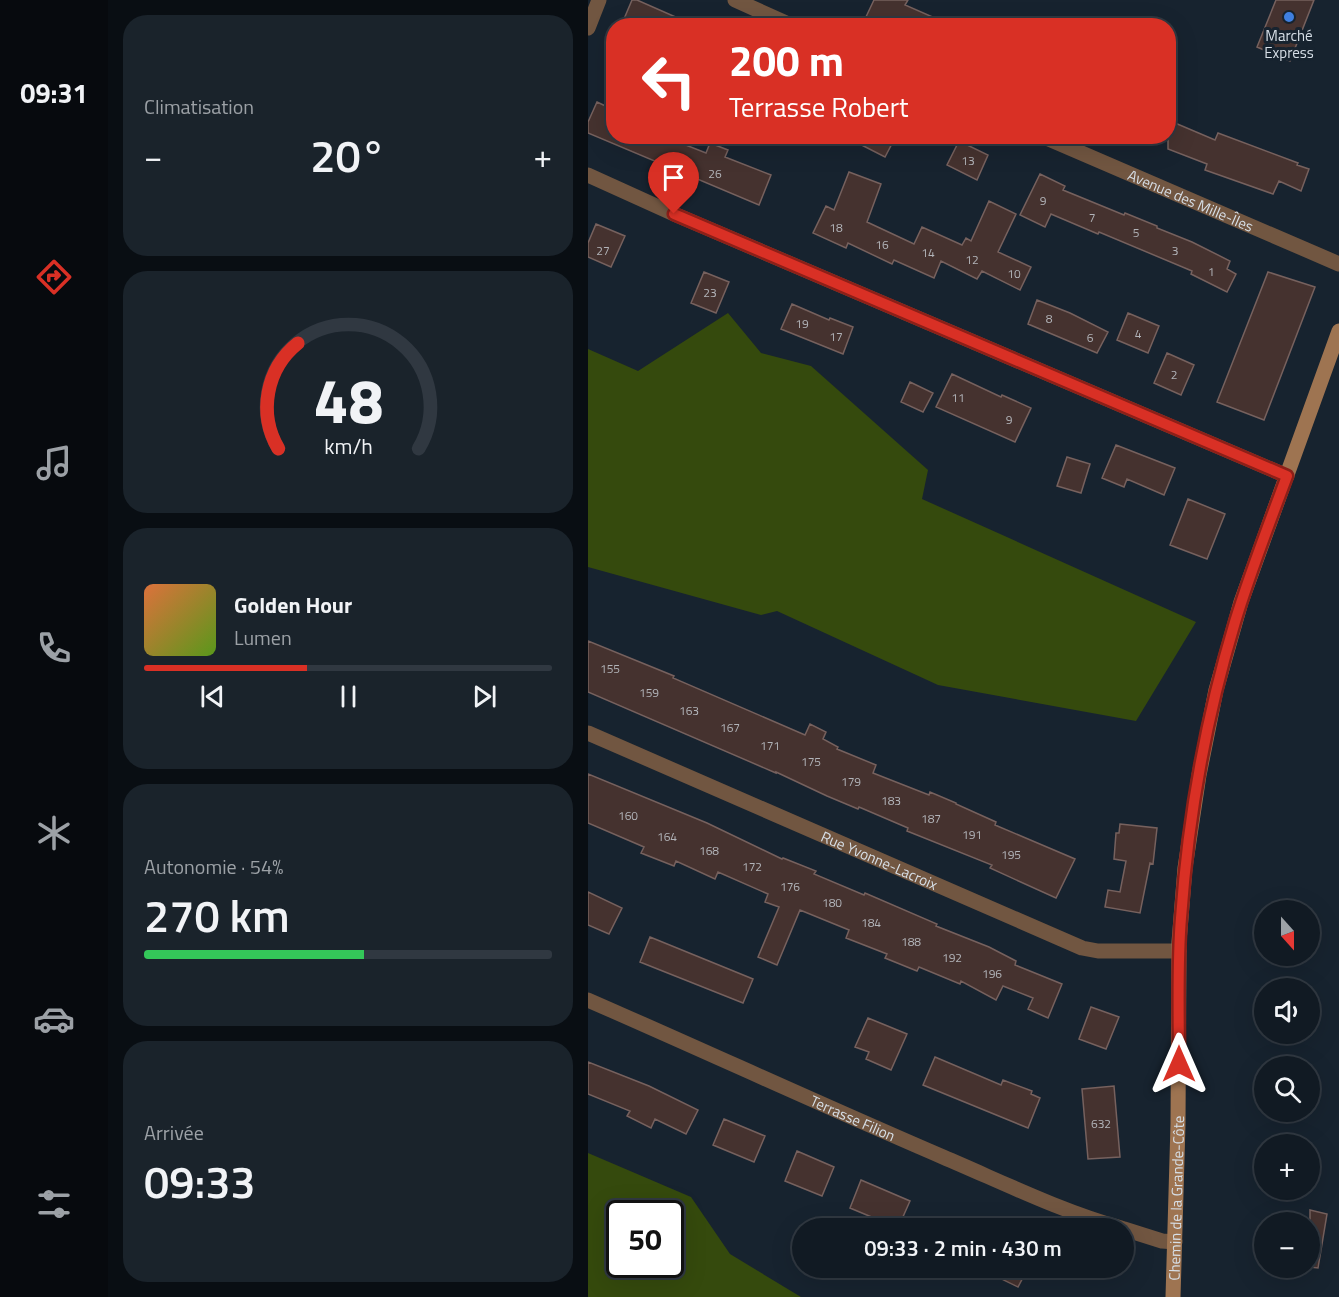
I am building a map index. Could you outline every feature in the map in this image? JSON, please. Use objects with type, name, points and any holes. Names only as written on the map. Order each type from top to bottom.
[{"type":"main road","name":"Chemin de la Grande-Côte","points":[[1173,1297],[1178,1124],[1179,951],[1192,820],[1216,690],[1241,602],[1339,332]]},
{"type":"street","points":[[588,28],[599,0]]},
{"type":"street","points":[[735,0],[775,18]]},
{"type":"street","name":"Avenue des Mille-Îles","points":[[1061,144],[1339,264]]},
{"type":"street","points":[[588,175],[674,214],[1287,476]]},
{"type":"street","name":"Rue Yvonne-Lacroix","points":[[588,733],[1074,945],[1098,951],[1179,951]]},
{"type":"street","name":"Terrasse Filion","points":[[588,1000],[768,1078],[871,1127],[1092,1218]]},
{"type":"street","name":"Terrasse Filion","points":[[1134,1233],[1162,1241],[1175,1242]]},
{"type":"green space","points":[[728,313],[761,353],[811,366],[928,470],[922,499],[1196,622],[1136,721],[938,685],[777,611],[761,615],[588,567],[588,349],[638,371]]},
{"type":"green space","points":[[588,1153],[691,1197],[730,1254],[801,1297],[588,1297]]},
{"type":"building","points":[[632,0],[637,0],[678,18],[624,18]]},
{"type":"building","points":[[874,0],[908,0],[905,5],[935,18],[865,18]]},
{"type":"building","points":[[1276,0],[1314,0],[1290,61],[1257,47]]},
{"type":"building","points":[[597,102],[606,106],[606,141],[588,133],[588,122]]},
{"type":"building","points":[[1176,123],[1215,140],[1218,133],[1309,169],[1301,191],[1279,181],[1273,194],[1205,170],[1207,164],[1168,149],[1168,144],[1176,144]]},
{"type":"building","points":[[614,144],[683,144],[706,153],[710,144],[713,144],[728,150],[725,157],[771,175],[759,205]]},
{"type":"building","points":[[860,144],[892,144],[885,157]]},
{"type":"building","points":[[958,144],[965,144],[988,155],[977,180],[947,165]]},
{"type":"building","points":[[849,172],[881,184],[867,222],[914,244],[922,227],[962,245],[966,238],[971,241],[989,201],[1016,214],[998,252],[1031,267],[1020,290],[982,271],[977,279],[941,261],[934,278],[894,260],[892,264],[848,243],[846,248],[813,233],[826,206],[834,210]]},
{"type":"building","points":[[1040,174],[1065,186],[1063,190],[1157,226],[1157,228],[1230,261],[1227,269],[1236,274],[1227,292],[1191,274],[1192,271],[1051,214],[1045,227],[1020,215]]},
{"type":"building","points":[[596,224],[625,236],[611,267],[588,257],[588,243]]},
{"type":"building","points":[[704,272],[729,282],[716,313],[691,303]]},
{"type":"building","points":[[1268,272],[1315,287],[1264,420],[1217,402]]},
{"type":"building","points":[[1037,300],[1108,332],[1097,353],[1028,324]]},
{"type":"building","points":[[792,304],[829,320],[830,318],[853,327],[843,354],[781,329]]},
{"type":"building","points":[[1128,313],[1159,326],[1148,353],[1117,340]]},
{"type":"building","points":[[1167,353],[1194,365],[1181,395],[1154,383]]},
{"type":"building","points":[[952,374],[1031,408],[1015,442],[936,407]]},
{"type":"building","points":[[910,382],[933,393],[923,412],[901,402]]},
{"type":"building","points":[[1116,445],[1175,468],[1164,495],[1127,479],[1124,487],[1102,478]]},
{"type":"building","points":[[1067,457],[1090,464],[1081,493],[1057,486]]},
{"type":"building","points":[[1188,499],[1225,514],[1207,559],[1170,545]]},
{"type":"building","points":[[588,641],[674,676],[673,678],[805,735],[810,724],[826,732],[823,739],[838,747],[837,749],[876,765],[873,773],[956,803],[996,822],[995,825],[1075,859],[1056,898],[990,868],[992,865],[907,831],[908,828],[827,796],[588,692]]},
{"type":"building","points":[[588,774],[707,823],[782,859],[816,871],[814,874],[864,895],[865,893],[937,924],[936,926],[989,947],[1016,961],[1015,965],[1062,984],[1048,1018],[1028,1009],[1033,998],[1003,986],[996,1000],[961,981],[960,984],[919,967],[917,971],[885,958],[887,954],[846,938],[849,930],[800,910],[777,965],[758,957],[779,907],[765,902],[768,894],[718,872],[715,879],[676,861],[674,866],[641,853],[644,847],[588,823]]},
{"type":"building","points":[[1120,824],[1157,828],[1153,864],[1150,863],[1140,913],[1105,907],[1108,890],[1120,892],[1126,861],[1114,859],[1116,833],[1119,833]]},
{"type":"building","points":[[588,892],[622,908],[609,934],[588,925]]},
{"type":"building","points":[[650,937],[753,979],[743,1003],[640,962]]},
{"type":"building","points":[[1091,1007],[1119,1017],[1106,1049],[1079,1039]]},
{"type":"building","points":[[868,1018],[907,1034],[891,1070],[866,1059],[869,1052],[855,1047]]},
{"type":"building","points":[[935,1057],[1001,1085],[1003,1080],[1032,1091],[1031,1094],[1040,1098],[1028,1128],[923,1085]]},
{"type":"building","points":[[588,1062],[649,1086],[698,1110],[686,1134],[655,1119],[651,1128],[627,1116],[630,1111],[588,1094]]},
{"type":"building","points":[[1114,1086],[1120,1157],[1088,1159],[1082,1089]]},
{"type":"building","points":[[724,1119],[765,1136],[754,1162],[713,1145]]},
{"type":"building","points":[[797,1151],[834,1167],[822,1196],[785,1181]]},
{"type":"building","points":[[861,1180],[910,1201],[902,1218],[874,1218],[850,1208]]},
{"type":"building","points":[[1320,1212],[1327,1214],[1320,1256]]},
{"type":"building","points":[[1000,1278],[1023,1278],[1018,1287]]},
{"type":"place","name":"Marché Express","points":[[1289,17]]},
{"type":"route","points":[[674,214],[1287,476],[1234,623],[1216,690],[1199,776],[1185,868],[1181,916],[1178,968],[1179,1064]]}]
